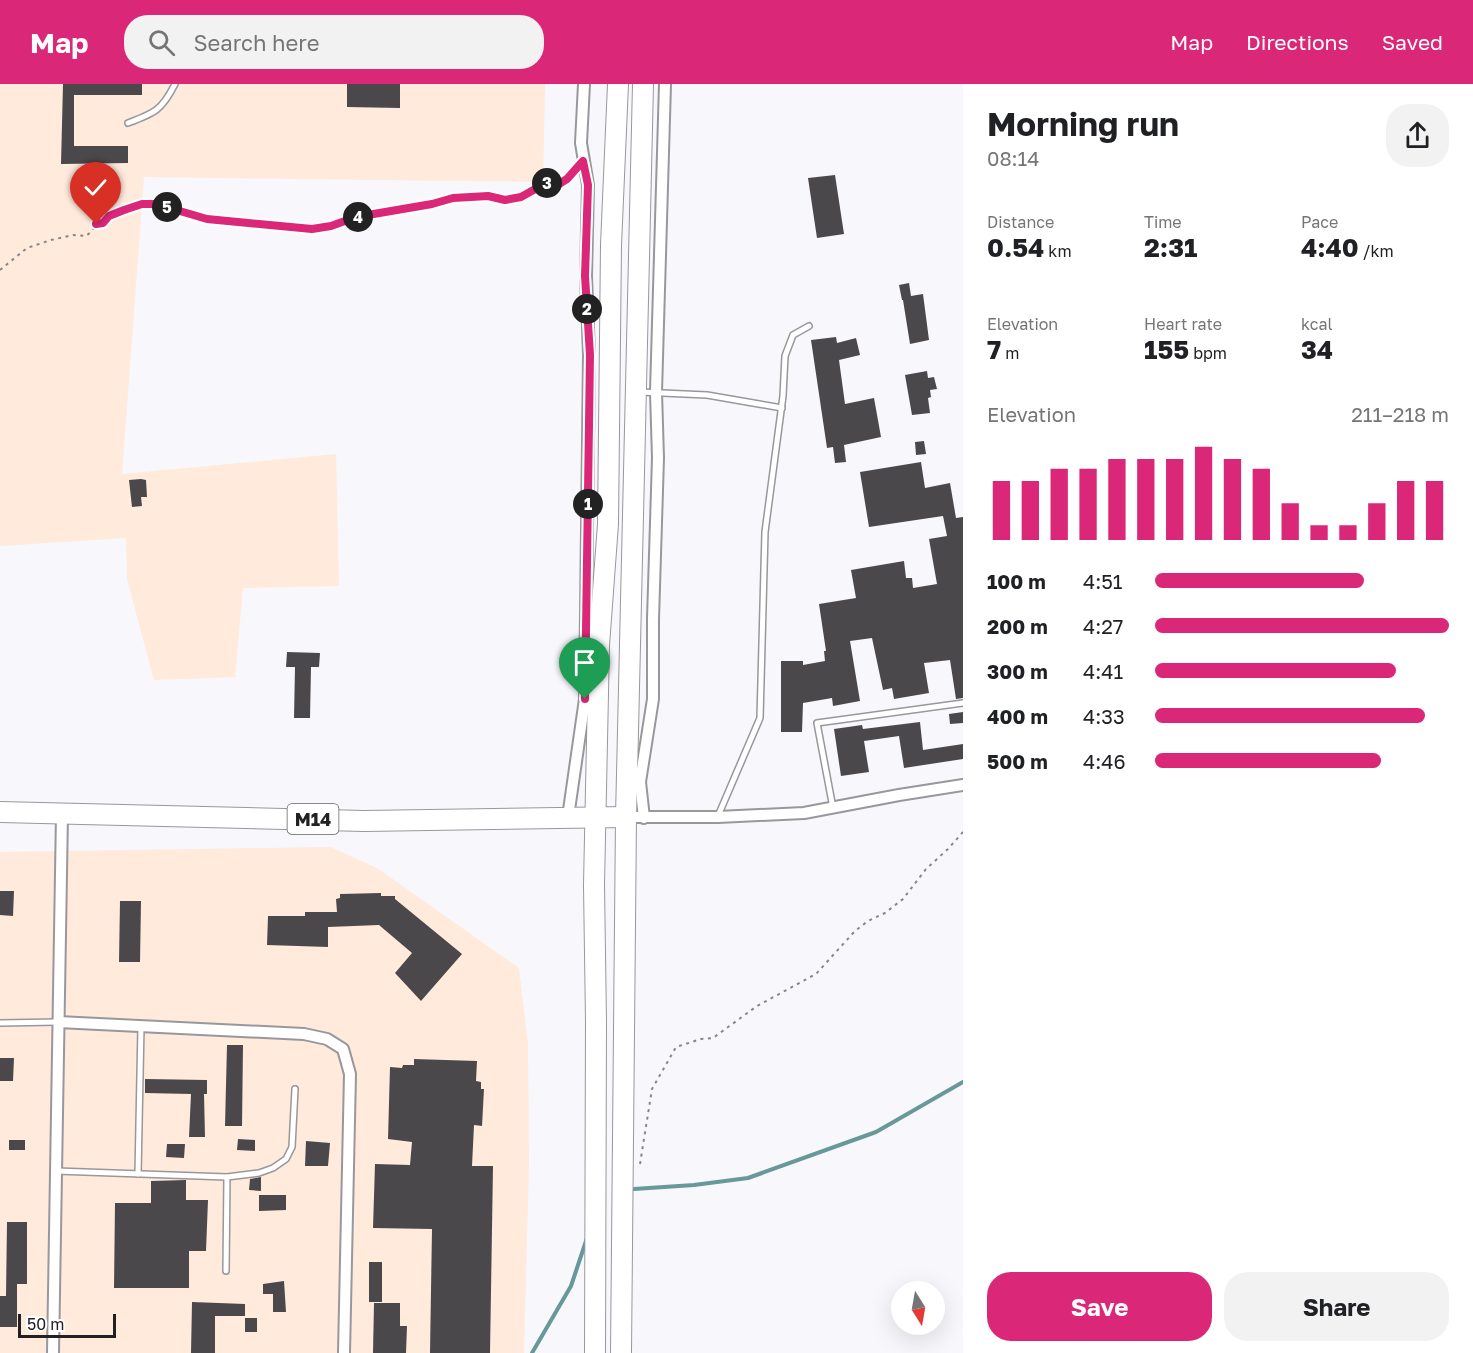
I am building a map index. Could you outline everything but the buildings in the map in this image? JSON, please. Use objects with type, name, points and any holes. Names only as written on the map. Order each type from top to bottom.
[{"type":"highway","points":[[595,1353],[594,885],[599,645],[608,524],[611,245],[618,84]]},
{"type":"highway","points":[[621,1353],[622,1186],[635,818],[635,392],[643,84]]},
{"type":"highway","name":"M14","points":[[0,812],[364,820],[635,818]]},
{"type":"street","points":[[568,817],[580,742],[585,688],[590,355],[585,276],[588,185],[581,134],[584,84]]},
{"type":"street","points":[[665,84],[656,392],[658,458],[653,699],[635,818],[804,813],[963,785]]},
{"type":"street","points":[[53,1353],[62,814]]},
{"type":"street","points":[[58,1022],[304,1034],[327,1038],[343,1049],[350,1074],[344,1353]]},
{"type":"lane","points":[[128,123],[149,115],[165,104],[176,84]]},
{"type":"lane","points":[[718,817],[760,718],[765,532],[782,408],[785,356],[793,335],[809,326]]},
{"type":"lane","points":[[635,392],[707,395],[782,408]]},
{"type":"lane","points":[[833,808],[817,723],[963,703]]},
{"type":"lane","points":[[0,1023],[58,1022]]},
{"type":"lane","points":[[138,1174],[141,1026]]},
{"type":"lane","points":[[56,1172],[227,1177],[259,1173],[273,1168],[286,1159],[292,1147],[295,1089]]},
{"type":"lane","points":[[226,1271],[227,1177]]},
{"type":"path","points":[[0,270],[27,249],[73,235],[86,236],[96,224],[103,223],[109,216],[142,204],[156,204],[207,219],[312,229],[331,226],[356,217],[432,204],[453,198],[488,196],[505,200],[521,197],[546,183],[559,184],[567,179],[583,161]]},
{"type":"path","points":[[622,1186],[638,1171],[651,1107],[652,1089],[676,1047],[701,1039],[713,1038],[757,1006],[816,974],[855,931],[903,899],[926,869],[963,832]]},
{"type":"shaded area","points":[[0,84],[545,84],[543,182],[144,177],[122,474],[336,454],[339,586],[243,588],[235,677],[154,680],[127,579],[126,538],[0,546]]},
{"type":"shaded area","points":[[330,847],[377,868],[519,968],[528,1044],[529,1164],[524,1353],[0,1353],[0,852]]},
{"type":"waterway","points":[[634,1189],[748,1178],[876,1132],[963,1082]]},
{"type":"waterway","points":[[532,1353],[571,1286],[587,1238]]},
{"type":"route","points":[[96,224],[103,223],[109,216],[142,204],[156,204],[207,219],[312,229],[331,226],[356,217],[432,204],[453,198],[488,196],[505,200],[521,197],[546,183],[559,184],[567,179],[583,161],[588,185],[585,276],[590,355],[585,699]]}]
